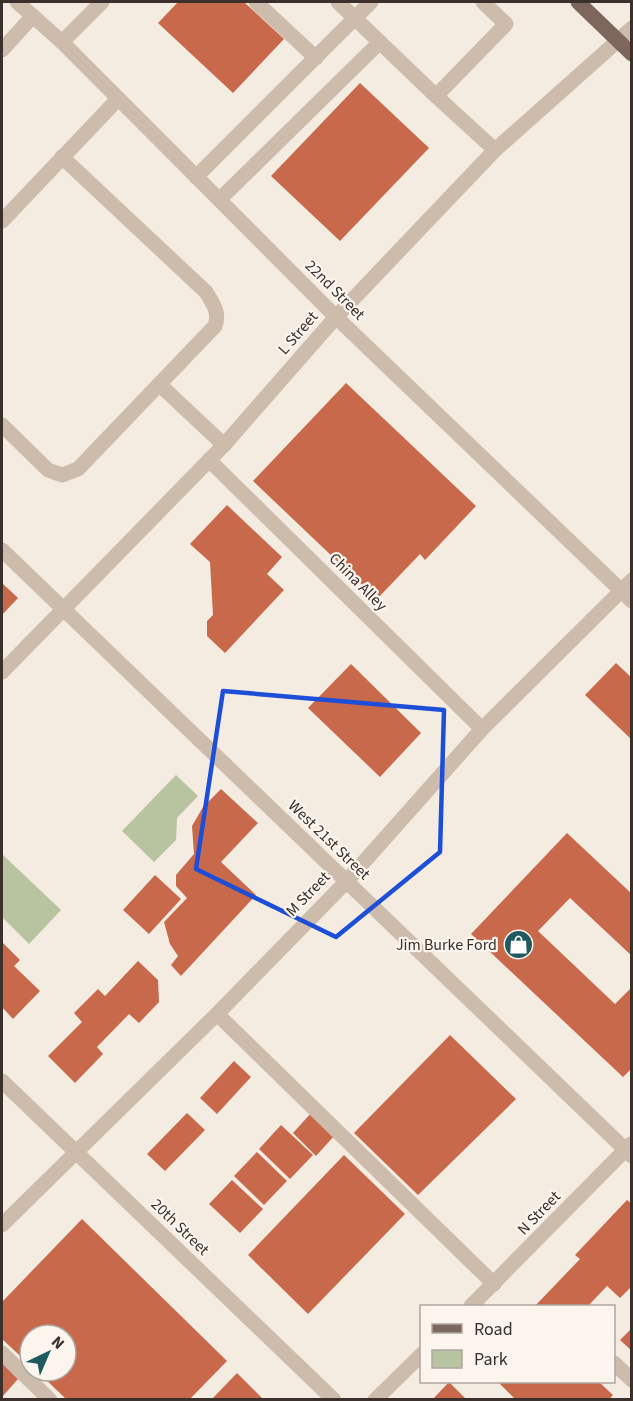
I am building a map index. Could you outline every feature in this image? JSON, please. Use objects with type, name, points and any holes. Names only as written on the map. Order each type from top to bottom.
[{"type":"main road","points":[[578,2],[632,54]]},
{"type":"street","name":"22nd Street","points":[[17,2],[62,42],[117,100],[220,199],[336,317],[628,591]]},
{"type":"street","points":[[62,42],[102,2]]},
{"type":"street","points":[[256,2],[316,58]]},
{"type":"street","points":[[338,2],[495,150]]},
{"type":"street","points":[[196,177],[371,2]]},
{"type":"street","points":[[436,96],[506,24],[483,2]]},
{"type":"street","points":[[2,50],[33,16]]},
{"type":"street","name":"L Street","points":[[2,672],[224,445],[336,317],[495,150],[632,28]]},
{"type":"street","points":[[220,199],[380,42]]},
{"type":"street","points":[[2,221],[117,100]]},
{"type":"street","points":[[2,425],[48,470],[62,475],[78,469],[215,326],[218,312],[206,292],[62,157]]},
{"type":"street","points":[[160,385],[224,445]]},
{"type":"street","name":"China Alley","points":[[209,460],[482,729]]},
{"type":"street","name":"West 21st Street","points":[[2,550],[346,882],[629,1150]]},
{"type":"street","name":"M Street","points":[[2,1225],[217,1014],[346,882],[482,729],[628,591]]},
{"type":"street","points":[[217,1014],[494,1284]]},
{"type":"street","name":"20th Street","points":[[2,1081],[334,1400]]},
{"type":"street","name":"N Street","points":[[472,1305],[629,1150]]},
{"type":"street","points":[[2,1353],[50,1400]]},
{"type":"street","points":[[375,1400],[420,1356]]},
{"type":"street","points":[[615,1364],[632,1380]]},
{"type":"highlighted area","points":[[223,691],[444,710],[440,852],[336,937],[196,869]]},
{"type":"green space","points":[[176,775],[198,796],[177,818],[176,840],[154,862],[122,831]]},
{"type":"green space","points":[[2,854],[61,910],[29,944],[2,917]]},
{"type":"building","points":[[178,2],[244,2],[284,39],[233,93],[158,23]]},
{"type":"building","points":[[360,83],[429,148],[340,241],[271,176]]},
{"type":"building","points":[[346,383],[476,506],[425,560],[420,554],[377,599],[253,481]]},
{"type":"building","points":[[227,505],[282,557],[267,574],[284,590],[225,653],[207,636],[207,621],[213,615],[210,562],[190,544]]},
{"type":"building","points":[[2,583],[18,598],[2,615]]},
{"type":"building","points":[[616,663],[632,678],[632,740],[585,695]]},
{"type":"building","points":[[351,664],[421,733],[380,777],[308,708]]},
{"type":"building","points":[[221,789],[258,823],[221,862],[256,895],[181,976],[171,965],[178,956],[170,944],[164,922],[187,898],[176,886],[176,875],[194,854],[192,826],[203,807]]},
{"type":"building","name":"Jim Burke Ford","points":[[567,833],[632,894],[632,956],[570,898],[538,931],[615,1004],[632,987],[632,1068],[623,1077],[471,934]]},
{"type":"building","points":[[155,875],[181,899],[149,934],[123,910]]},
{"type":"building","points":[[2,942],[20,960],[14,966],[40,991],[13,1019],[2,1007]]},
{"type":"building","points":[[138,961],[158,980],[159,1002],[139,1023],[129,1014],[97,1047],[103,1054],[75,1083],[48,1056],[82,1022],[74,1013],[98,989],[105,996]]},
{"type":"building","points":[[450,1035],[516,1099],[418,1195],[354,1133]]},
{"type":"building","points":[[234,1061],[251,1077],[217,1114],[200,1098]]},
{"type":"building","points":[[312,1112],[335,1135],[316,1156],[293,1133]]},
{"type":"building","points":[[187,1113],[205,1130],[165,1171],[147,1154]]},
{"type":"building","points":[[281,1125],[313,1155],[290,1179],[259,1149]]},
{"type":"building","points":[[257,1152],[287,1181],[264,1205],[234,1176]]},
{"type":"building","points":[[344,1155],[405,1214],[308,1314],[248,1255]]},
{"type":"building","points":[[232,1180],[263,1209],[240,1233],[209,1204]]},
{"type":"building","points":[[627,1200],[632,1204],[632,1286],[620,1298],[607,1286],[589,1305],[536,1305],[580,1259],[575,1255]]},
{"type":"building","points":[[82,1219],[227,1361],[189,1400],[67,1400],[49,1383],[78,1383],[78,1323],[18,1323],[18,1354],[2,1339],[2,1302]]},
{"type":"building","points":[[632,1328],[632,1351],[620,1340]]},
{"type":"building","points":[[2,1363],[18,1379],[2,1397]]},
{"type":"building","points":[[237,1373],[264,1400],[211,1400]]},
{"type":"building","points":[[450,1383],[467,1400],[432,1400]]},
{"type":"building","points":[[499,1383],[600,1383],[613,1395],[609,1400],[516,1400]]},
{"type":"place","name":"Jim Burke Ford","points":[[518,945]]}]
